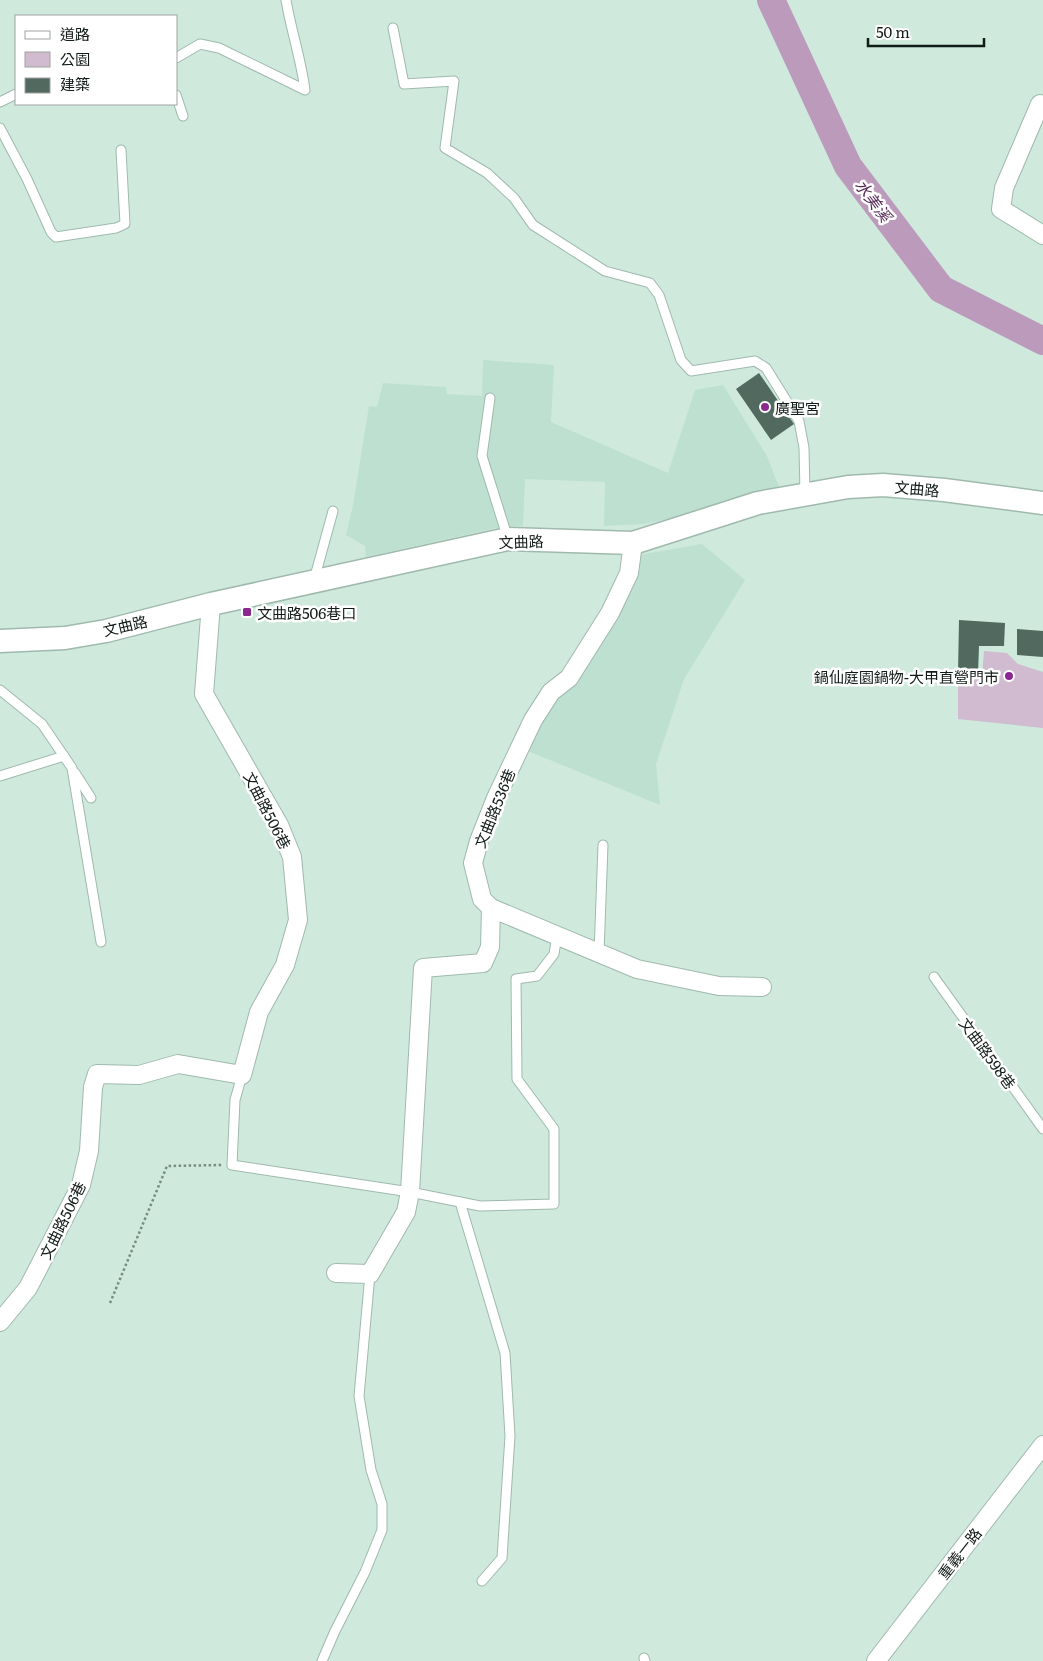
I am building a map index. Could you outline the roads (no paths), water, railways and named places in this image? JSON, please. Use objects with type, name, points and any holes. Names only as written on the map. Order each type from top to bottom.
[{"type":"street","points":[[1040,104],[1004,188],[1001,210],[1043,235]]},
{"type":"street","name":"文曲路","points":[[0,641],[64,638],[98,632],[211,604],[508,539],[633,543],[758,504],[848,487],[883,485],[944,490],[1043,503]]},
{"type":"street","name":"文曲路536巷","points":[[491,908],[482,899],[473,863],[479,841],[496,798],[533,720],[551,692],[569,678],[610,613],[629,573],[633,543]]},
{"type":"street","name":"文曲路506巷","points":[[0,1322],[28,1288],[81,1185],[89,1151],[93,1087],[97,1074],[139,1075],[178,1064],[242,1075],[259,1012],[285,965],[298,920],[292,857],[280,825],[204,694],[211,604]]},
{"type":"street","points":[[336,1273],[370,1274],[406,1212],[410,1192],[423,968],[483,963],[490,947],[491,908],[637,969],[719,986],[762,987]]},
{"type":"street","name":"重義一路","points":[[876,1661],[1043,1444]]},
{"type":"lane","points":[[178,57],[200,44],[220,48],[305,90],[286,0]]},
{"type":"lane","points":[[393,28],[404,84],[454,81],[446,148],[487,173],[514,198],[533,225],[605,271],[650,283],[659,296],[681,360],[691,371],[755,361],[766,368],[799,421],[804,448],[805,494]]},
{"type":"lane","points":[[0,102],[15,94]]},
{"type":"lane","points":[[178,101],[183,116]]},
{"type":"lane","points":[[0,128],[27,179],[51,232],[56,238],[116,228],[124,224],[121,150]]},
{"type":"lane","points":[[490,398],[482,456],[508,539]]},
{"type":"lane","points":[[313,582],[333,512]]},
{"type":"lane","points":[[0,690],[42,724],[91,798]]},
{"type":"lane","points":[[0,776],[64,756]]},
{"type":"lane","points":[[72,768],[101,942]]},
{"type":"lane","points":[[599,953],[603,845]]},
{"type":"lane","points":[[410,1192],[480,1206],[554,1204],[554,1129],[517,1079],[516,978],[537,976],[554,954],[557,934]]},
{"type":"lane","name":"文曲路598巷","points":[[934,977],[1043,1129]]},
{"type":"lane","name":"文曲路506巷","points":[[242,1075],[235,1100],[232,1165],[410,1192]]},
{"type":"lane","points":[[460,1202],[505,1353],[509,1427],[502,1558],[482,1581]]},
{"type":"lane","points":[[322,1661],[365,1572],[382,1530],[382,1504],[371,1470],[359,1396],[370,1274]]},
{"type":"waterway","name":"水美溪","points":[[771,0],[848,166],[941,289],[1043,341]]},
{"type":"place","name":"廣聖宮","points":[[765,407]]},
{"type":"place","name":"文曲路506巷口","points":[[247,612]]},
{"type":"place","name":"鍋仙庭園鍋物-大甲直營門市","points":[[1009,676]]}]
